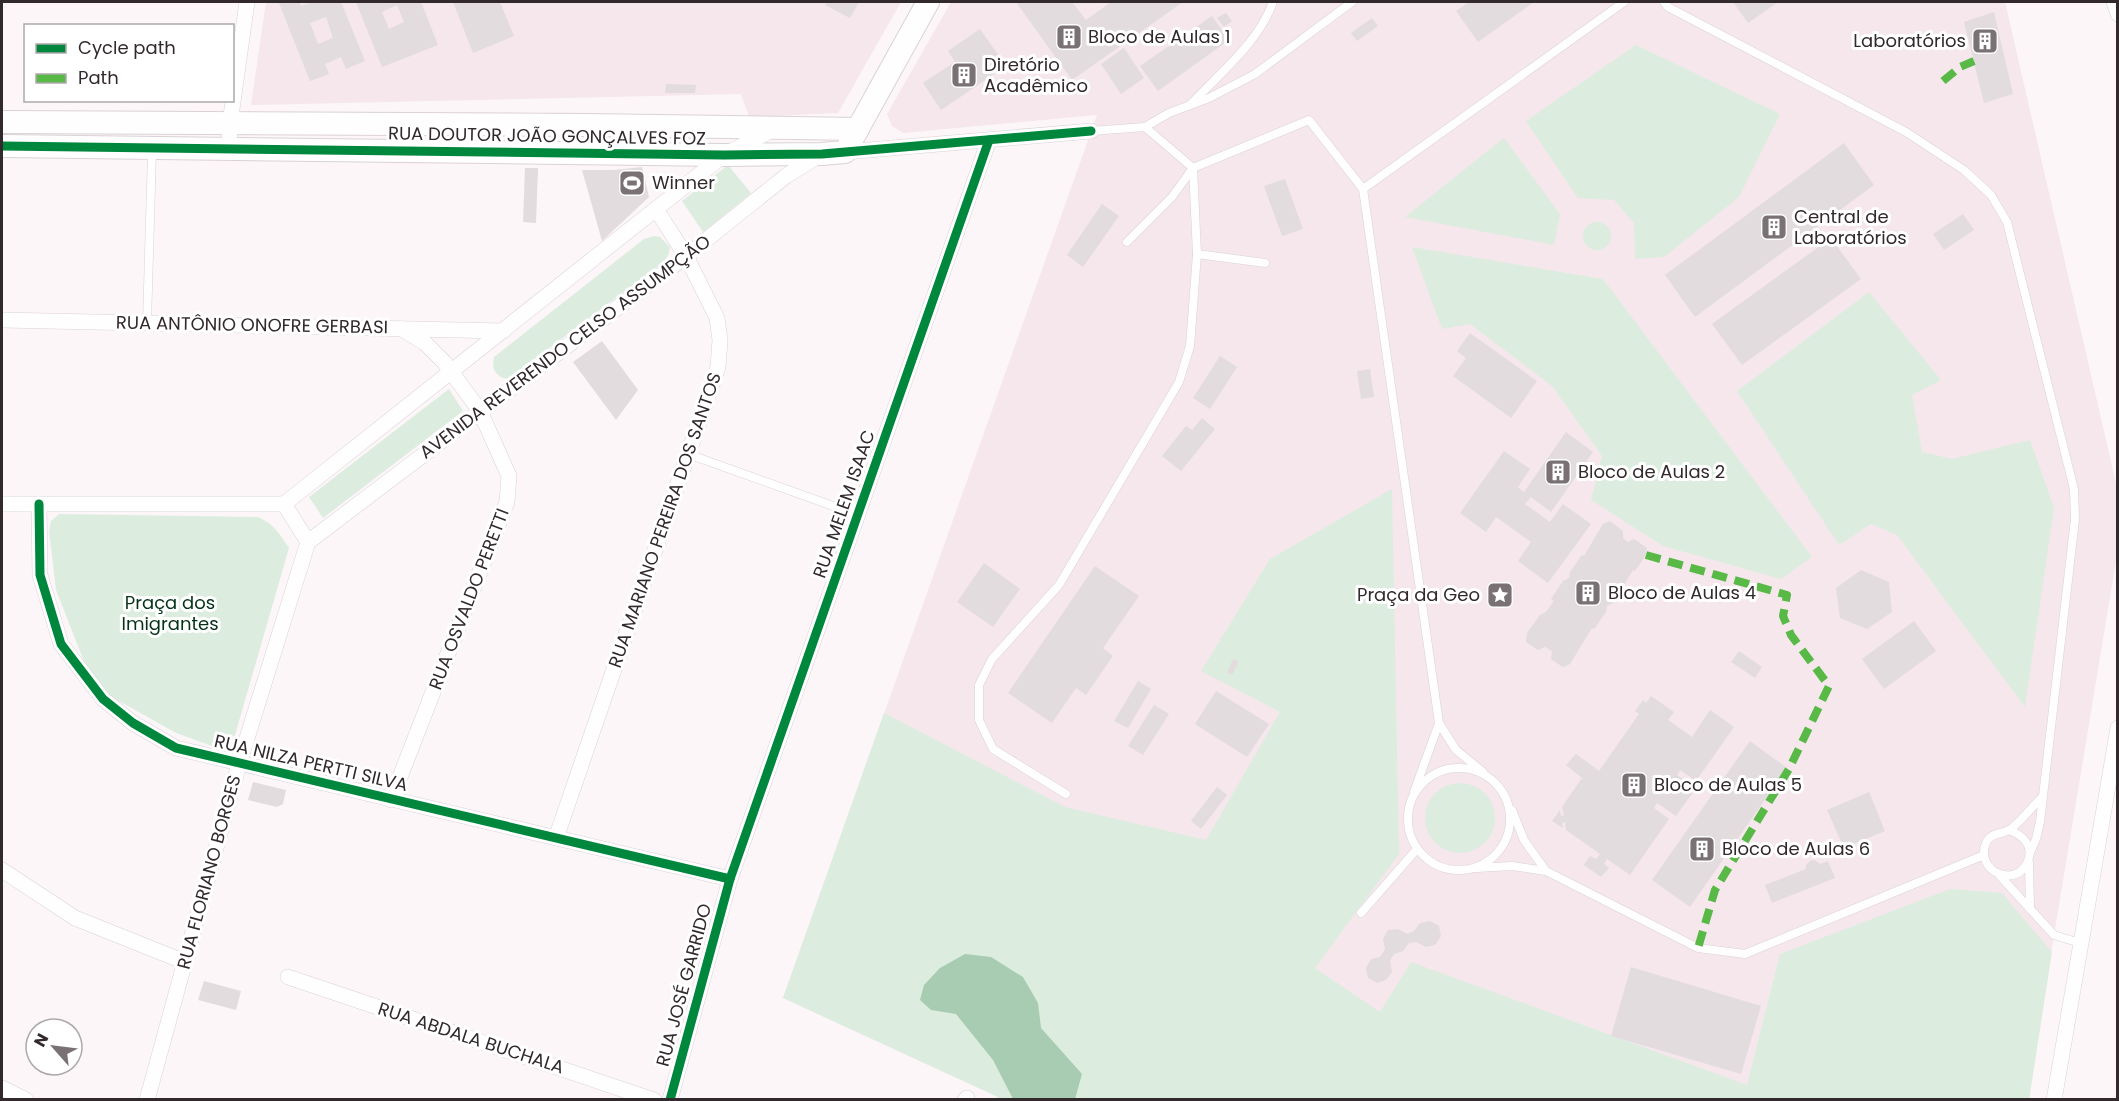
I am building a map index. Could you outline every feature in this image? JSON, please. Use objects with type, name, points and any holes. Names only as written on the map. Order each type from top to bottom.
[{"type":"street","points":[[234,95],[247,2]]},
{"type":"street","points":[[845,152],[928,2]]},
{"type":"street","points":[[2114,2],[2118,14]]},
{"type":"street","points":[[229,148],[233,102]]},
{"type":"street","name":"RUA DOUTOR JOÃO GONÇALVES FOZ","points":[[2,122],[858,129]]},
{"type":"street","points":[[2,504],[284,504],[724,155],[779,127]]},
{"type":"street","points":[[858,129],[882,148]]},
{"type":"street","name":"RUA DOUTOR JOÃO GONÇALVES FOZ","points":[[2,146],[724,155],[822,154],[1091,132]]},
{"type":"street","name":"RUA MELEM ISAAC","points":[[730,879],[989,140]]},
{"type":"street","name":"AVENIDA REVERENDO CELSO ASSUMPÇÃO","points":[[308,542],[686,256],[786,176],[822,154]]},
{"type":"street","name":"RUA MARIANO PEREIRA DOS SANTOS","points":[[556,838],[718,367],[720,340],[717,318],[686,256],[656,209]]},
{"type":"street","name":"RUA ANTÔNIO ONOFRE GERBASI","points":[[2,320],[503,331]]},
{"type":"street","name":"RUA OSVALDO PERETTI","points":[[391,800],[507,502],[508,476],[480,411],[444,362],[425,343],[402,328]]},
{"type":"street","name":"RUA NILZA PERTTI SILVA","points":[[39,504],[40,575],[61,644],[103,699],[133,723],[176,748],[730,879]]},
{"type":"street","points":[[284,504],[308,542]]},
{"type":"street","name":"RUA FLORIANO BORGES","points":[[147,1100],[239,764],[308,542]]},
{"type":"street","points":[[2054,1100],[2118,728]]},
{"type":"street","points":[[2,870],[75,918],[185,962]]},
{"type":"street","name":"RUA JOSÉ GARRIDO","points":[[670,1100],[730,879]]},
{"type":"street","name":"RUA ABDALA BUCHALA","points":[[288,977],[654,1100]]},
{"type":"street","points":[[2,1088],[26,1100]]},
{"type":"lane","points":[[1190,105],[1256,35],[1273,2]]},
{"type":"lane","points":[[1091,132],[1145,127],[1169,113],[1209,98],[1255,74],[1281,57],[1352,2]]},
{"type":"lane","points":[[1363,189],[1624,2]]},
{"type":"lane","points":[[1664,2],[1668,7],[1920,141],[1964,170],[1991,195],[2007,222],[2074,489],[2075,519],[2040,822],[2025,867],[2018,873],[2001,876]]},
{"type":"lane","points":[[1127,242],[1172,197],[1193,168],[1309,120],[1363,189],[1439,723],[1456,750],[1499,785],[1524,840],[1546,871]]},
{"type":"lane","points":[[1066,794],[993,749],[979,720],[979,685],[992,659],[1059,585],[1179,382],[1190,346],[1197,254],[1193,168],[1145,127]]},
{"type":"lane","points":[[147,323],[152,148]]},
{"type":"lane","points":[[1197,254],[1265,263]]},
{"type":"lane","points":[[688,453],[858,515]]},
{"type":"lane","points":[[1439,723],[1425,756],[1407,824],[1417,849],[1430,862],[1451,870],[1512,866],[1546,871],[1698,948],[1745,954],[1984,855]]},
{"type":"lane","points":[[1413,796],[1432,774],[1461,767],[1483,772]]},
{"type":"lane","points":[[2041,798],[2009,830],[1996,833],[1991,837],[1986,842],[1984,855],[1989,868],[2001,876],[2054,934],[2080,943]]},
{"type":"lane","points":[[1476,868],[1499,852],[1510,831],[1509,803]]},
{"type":"lane","points":[[2009,830],[2020,834],[2027,842],[2030,909]]},
{"type":"lane","points":[[1361,913],[1417,849]]},
{"type":"shaded area","points":[[266,2],[901,2],[838,113],[749,117],[741,94],[251,105]]},
{"type":"shaded area","points":[[951,2],[2005,2],[2118,492],[2117,555],[2029,1099],[996,1099],[998,1097],[783,998],[1097,115],[903,133],[892,126],[887,114]]},
{"type":"shaded area","points":[[965,954],[991,957],[1023,977],[1038,1003],[1041,1028],[1082,1074],[1075,1099],[1013,1099],[993,1060],[956,1014],[931,1010],[920,1000],[924,985],[940,968]]},
{"type":"green space","points":[[1636,45],[1780,114],[1739,197],[1664,257],[1635,259],[1634,223],[1614,200],[1578,198],[1526,121]]},
{"type":"green space","points":[[1504,138],[1560,214],[1554,245],[1405,217]]},
{"type":"green space","points":[[728,165],[751,193],[703,232],[682,201]]},
{"type":"green space","points":[[1597,222],[1607,226],[1611,236],[1607,246],[1597,250],[1587,246],[1583,236],[1587,226]]},
{"type":"green space","points":[[660,237],[670,247],[665,261],[508,379],[498,374],[493,365],[494,357],[644,239]]},
{"type":"green space","points":[[1412,247],[1603,279],[1812,557],[1781,579],[1663,546],[1591,500],[1602,456],[1552,386],[1470,324],[1442,329]]},
{"type":"green space","points":[[1869,292],[1941,380],[1912,395],[1922,452],[1952,459],[2030,440],[2054,508],[2025,707],[1897,535],[1871,524],[1839,545],[1737,391]]},
{"type":"green space","points":[[449,389],[463,411],[323,518],[309,497]]},
{"type":"green space","points":[[1392,489],[1399,854],[1315,968],[1380,1012],[1411,962],[1747,1085],[1780,954],[1950,889],[2002,893],[2052,952],[2029,1100],[996,1099],[998,1097],[783,998],[884,713],[1065,807],[1206,840],[1280,712],[1201,671],[1270,559]]},
{"type":"green space","name":"Praça dos Imigrantes","points":[[59,514],[258,517],[272,526],[279,534],[289,548],[231,749],[212,746],[176,733],[94,687],[56,590],[49,531],[51,521]]},
{"type":"green space","points":[[1460,783],[1479,789],[1489,799],[1495,818],[1489,837],[1479,847],[1460,853],[1441,847],[1431,837],[1425,818],[1431,799],[1441,789]]},
{"type":"building","points":[[300,2],[301,6],[313,2],[341,2],[365,61],[346,69],[341,57],[325,64],[329,74],[310,81],[279,3]],"holes":[[[326,17],[333,38],[318,44],[310,23]]]},
{"type":"building","points":[[356,2],[421,2],[438,45],[382,67]],"holes":[[[397,5],[404,22],[389,29],[382,12]]]},
{"type":"building","points":[[453,2],[500,2],[514,36],[473,53]]},
{"type":"building","points":[[827,2],[859,2],[850,18],[825,5]]},
{"type":"building","points":[[1016,2],[1072,2],[1086,20],[1111,2],[1183,2],[1072,80]]},
{"type":"building","points":[[1469,2],[1534,2],[1478,42],[1456,11]]},
{"type":"building","points":[[1733,2],[1778,2],[1748,23]]},
{"type":"building","name":"Laboratórios","points":[[1994,12],[2013,94],[1984,103],[1964,22]]},
{"type":"building","points":[[1226,13],[1232,21],[1224,27],[1217,18]]},
{"type":"building","points":[[1212,16],[1229,40],[1158,91],[1140,66]]},
{"type":"building","points":[[1372,18],[1378,26],[1357,41],[1351,33]]},
{"type":"building","name":"Diretório Acadêmico","points":[[980,29],[1006,66],[941,110],[923,83],[955,62],[948,51]]},
{"type":"building","points":[[1124,48],[1144,78],[1121,94],[1101,64]]},
{"type":"building","points":[[666,84],[696,85],[695,93],[665,93]]},
{"type":"building","name":"Central de Laboratórios","points":[[1844,143],[1874,185],[1695,317],[1665,275]]},
{"type":"building","points":[[642,167],[649,197],[602,241],[582,170]]},
{"type":"building","points":[[525,168],[538,168],[536,223],[523,222]]},
{"type":"building","points":[[1285,179],[1303,229],[1282,236],[1264,186]]},
{"type":"building","points":[[1102,204],[1119,216],[1083,267],[1067,255]]},
{"type":"building","points":[[1963,214],[1974,230],[1944,250],[1933,234]]},
{"type":"building","points":[[1831,238],[1861,279],[1742,365],[1712,324]]},
{"type":"building","points":[[1470,333],[1537,381],[1511,418],[1453,376],[1466,358],[1457,351]]},
{"type":"building","points":[[602,341],[638,390],[616,420],[573,362]]},
{"type":"building","points":[[1220,356],[1237,367],[1210,409],[1193,398]]},
{"type":"building","points":[[1370,369],[1374,397],[1361,399],[1357,371]]},
{"type":"building","points":[[1202,418],[1215,429],[1181,471],[1162,456],[1186,426],[1192,430]]},
{"type":"building","points":[[1566,432],[1593,452],[1551,512],[1531,497],[1525,504],[1550,522],[1563,504],[1591,524],[1548,583],[1518,561],[1531,542],[1496,517],[1486,532],[1460,513],[1504,451],[1530,469],[1518,487],[1524,492]]},
{"type":"building","name":"Bloco de Aulas 4","points":[[1610,521],[1623,531],[1623,538],[1628,542],[1634,539],[1647,548],[1646,555],[1635,571],[1633,570],[1613,603],[1607,606],[1606,612],[1594,629],[1592,628],[1570,664],[1563,667],[1551,659],[1552,651],[1545,647],[1538,650],[1526,642],[1527,633],[1554,601],[1551,599],[1563,581],[1569,578],[1570,572],[1582,555],[1584,556],[1603,524]]},
{"type":"building","points":[[984,563],[1020,589],[993,627],[957,602]]},
{"type":"building","points":[[1095,566],[1139,596],[1103,648],[1113,656],[1086,695],[1076,688],[1052,723],[1008,693]]},
{"type":"building","points":[[1861,570],[1889,582],[1892,612],[1867,629],[1840,618],[1836,588]]},
{"type":"building","points":[[1914,621],[1936,651],[1884,689],[1862,659]]},
{"type":"building","points":[[1739,651],[1762,667],[1755,678],[1731,662]]},
{"type":"building","points":[[1233,659],[1239,661],[1232,675],[1227,673]]},
{"type":"building","points":[[1138,681],[1151,689],[1128,728],[1114,721]]},
{"type":"building","points":[[1216,691],[1269,724],[1247,757],[1195,724]]},
{"type":"building","name":"Bloco de Aulas 5","points":[[1651,696],[1674,712],[1668,720],[1692,737],[1710,710],[1734,727],[1696,781],[1680,770],[1677,775],[1696,788],[1676,816],[1657,803],[1654,808],[1669,819],[1630,875],[1607,859],[1604,864],[1609,868],[1601,877],[1584,865],[1590,856],[1596,859],[1600,854],[1566,830],[1565,822],[1562,823],[1563,828],[1552,821],[1560,810],[1561,816],[1564,815],[1562,807],[1582,778],[1566,765],[1576,754],[1599,771],[1639,714],[1635,711],[1643,700],[1646,703]]},
{"type":"building","points":[[1154,705],[1169,714],[1143,755],[1128,746]]},
{"type":"building","name":"Bloco de Aulas 6","points":[[1750,741],[1787,768],[1690,907],[1652,880]]},
{"type":"building","points":[[253,782],[286,790],[283,804],[277,807],[248,800]]},
{"type":"building","points":[[1217,787],[1227,795],[1201,829],[1191,821]]},
{"type":"building","points":[[1869,792],[1885,831],[1844,848],[1827,810]]},
{"type":"building","points":[[1811,860],[1820,864],[1828,861],[1835,878],[1772,903],[1765,885],[1806,869],[1806,865]]},
{"type":"building","points":[[1430,921],[1439,926],[1441,936],[1435,945],[1426,947],[1416,942],[1409,943],[1403,951],[1394,954],[1390,961],[1392,972],[1386,980],[1377,983],[1368,978],[1366,968],[1371,959],[1380,957],[1385,949],[1383,939],[1388,930],[1398,929],[1407,934],[1414,931],[1420,923]]},
{"type":"building","points":[[1631,967],[1761,1006],[1741,1074],[1611,1036]]},
{"type":"building","points":[[204,981],[241,991],[236,1010],[198,1000]]},
{"type":"marked path","points":[[1943,81],[1960,67],[1974,61]]},
{"type":"marked path","points":[[1646,555],[1787,595],[1783,616],[1791,635],[1829,686],[1789,769],[1715,890],[1698,948]]},
{"type":"cycle path","points":[[2,146],[724,155],[822,154],[1091,131]]},
{"type":"cycle path","points":[[670,1100],[730,879],[989,140]]},
{"type":"cycle path","points":[[39,504],[40,575],[61,644],[103,699],[133,723],[176,748],[730,879]]},
{"type":"place","name":"Bloco de Aulas 1","points":[[1069,37]]},
{"type":"place","name":"Laboratórios","points":[[1985,41]]},
{"type":"place","name":"Diretório Acadêmico","points":[[964,75]]},
{"type":"place","name":"Winner","points":[[632,183]]},
{"type":"place","name":"Central de Laboratórios","points":[[1774,227]]},
{"type":"place","name":"Bloco de Aulas 2","points":[[1558,472]]},
{"type":"place","name":"Bloco de Aulas 4","points":[[1588,593]]},
{"type":"place","name":"Praça da Geo","points":[[1500,595]]},
{"type":"place","name":"Bloco de Aulas 5","points":[[1634,785]]},
{"type":"place","name":"Bloco de Aulas 6","points":[[1702,849]]}]
